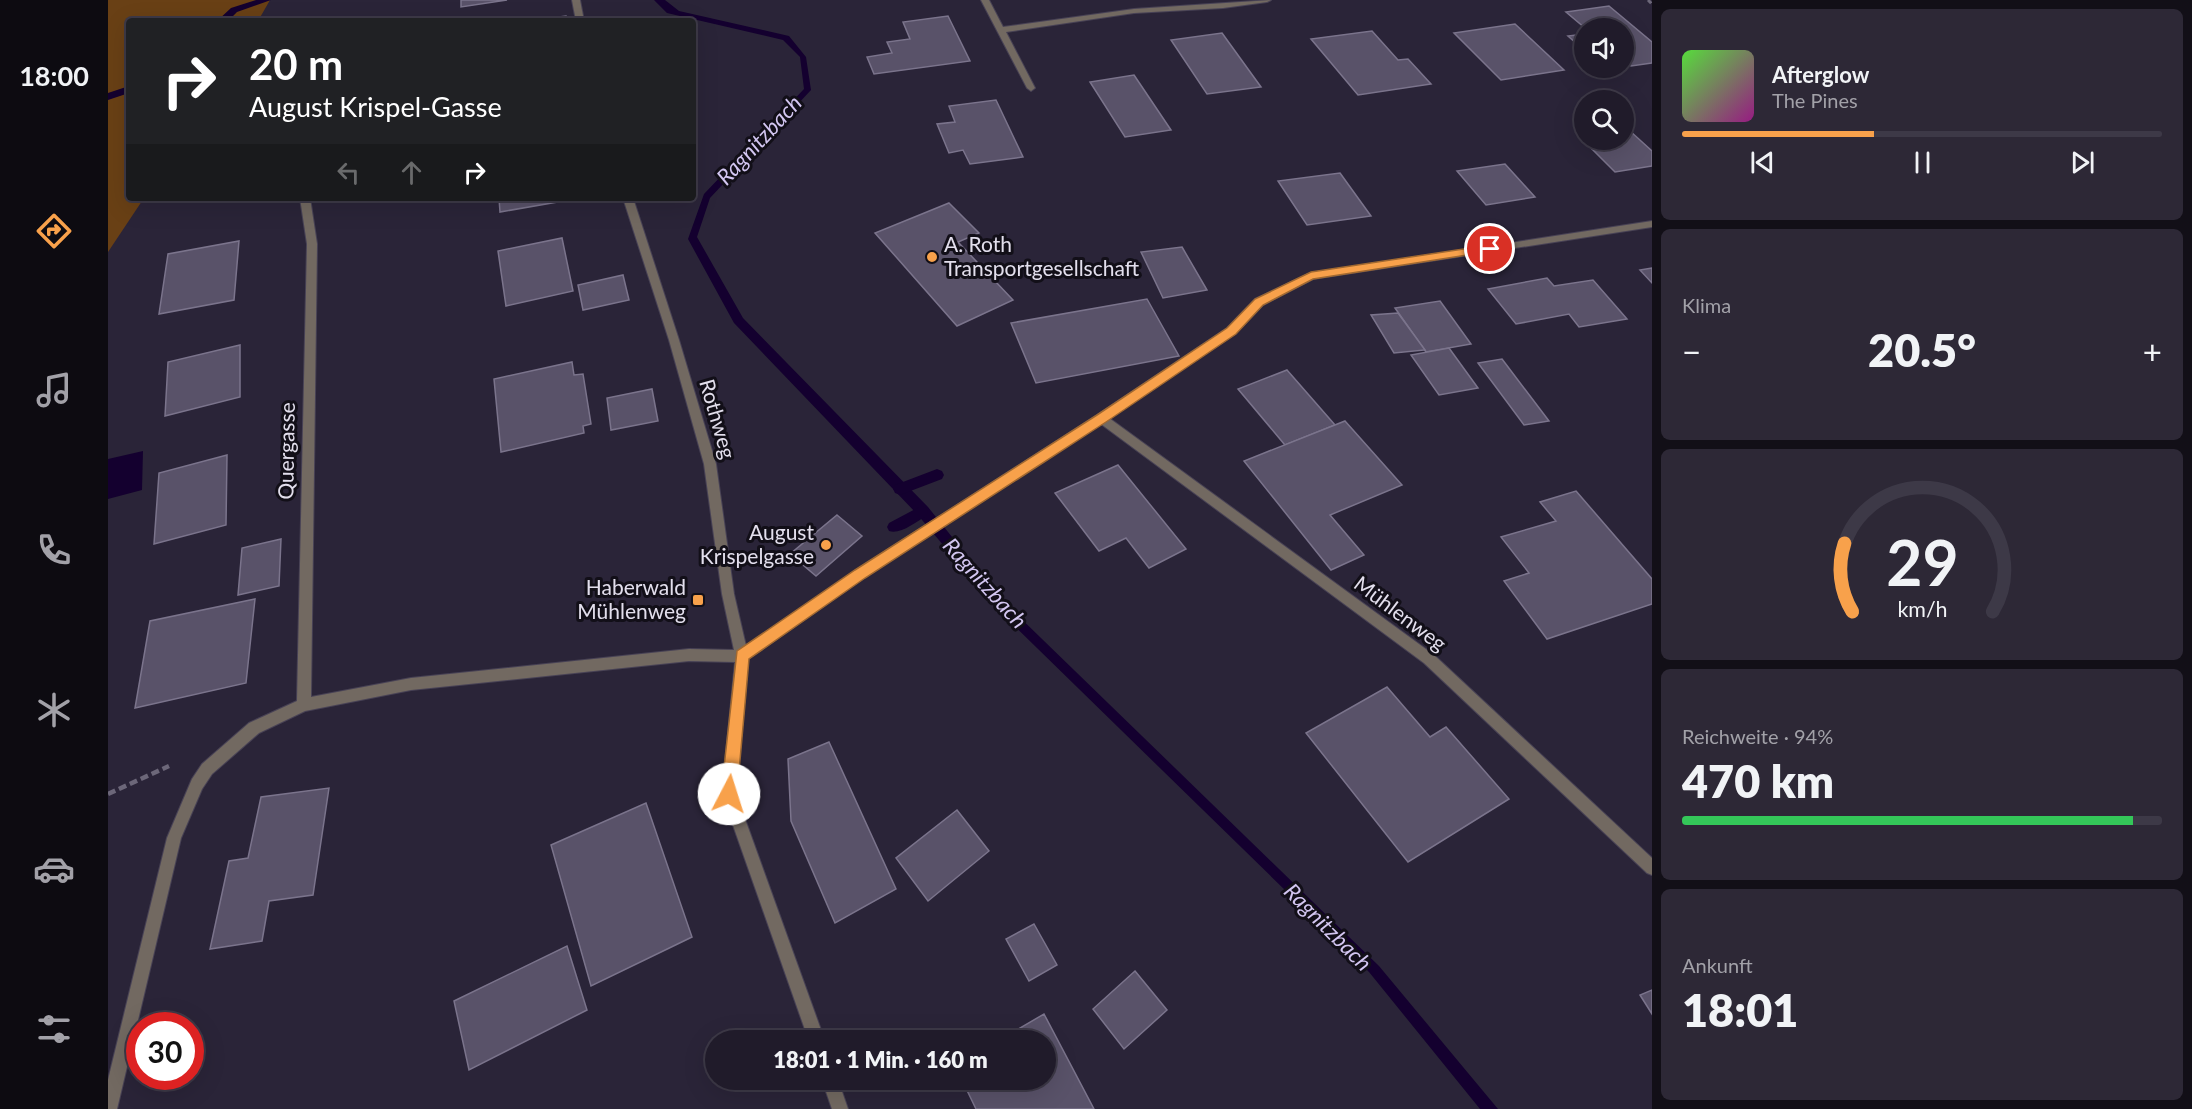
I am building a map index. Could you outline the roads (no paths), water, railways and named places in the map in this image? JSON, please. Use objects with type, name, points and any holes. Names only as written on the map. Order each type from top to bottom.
[{"type":"street","points":[[576,0],[579,18]]},
{"type":"street","points":[[985,0],[1031,88]]},
{"type":"street","points":[[1001,30],[1134,11],[1222,6],[1267,0]]},
{"type":"street","name":"Quergasse","points":[[304,705],[312,244],[305,201]]},
{"type":"street","name":"Rothweg","points":[[629,201],[674,340],[710,464],[728,594],[742,656],[729,794],[813,1030]]},
{"type":"street","points":[[109,1109],[174,838],[197,784],[207,769],[254,728],[304,705],[411,684],[688,655],[742,656],[977,496],[1101,418],[1232,331],[1259,302],[1311,276],[1652,224]]},
{"type":"street","name":"Mühlenweg","points":[[1101,418],[1429,659],[1652,868]]},
{"type":"street","points":[[833,1090],[840,1109]]},
{"type":"water","name":"Ragnitzbach","points":[[654,0],[665,0],[679,11],[789,36],[806,57],[811,90],[710,198],[697,237],[743,318],[928,507],[1005,603],[1379,966],[1498,1109],[1480,1109],[1369,972],[997,609],[917,514],[734,323],[688,239],[704,194],[804,89],[800,57],[783,40],[667,13]]},
{"type":"water","points":[[143,451],[142,490],[108,499],[108,459]]},
{"type":"waterway","points":[[225,18],[234,10],[266,0]]},
{"type":"waterway","points":[[108,97],[126,90]]},
{"type":"waterway","points":[[900,489],[937,475]]},
{"type":"waterway","points":[[894,527],[921,512]]},
{"type":"place","name":"A. Roth Transportgesellschaft","points":[[932,257]]},
{"type":"place","name":"August Krispelgasse","points":[[826,545]]},
{"type":"place","name":"Haberwald Mühlenweg","points":[[698,600]]}]
